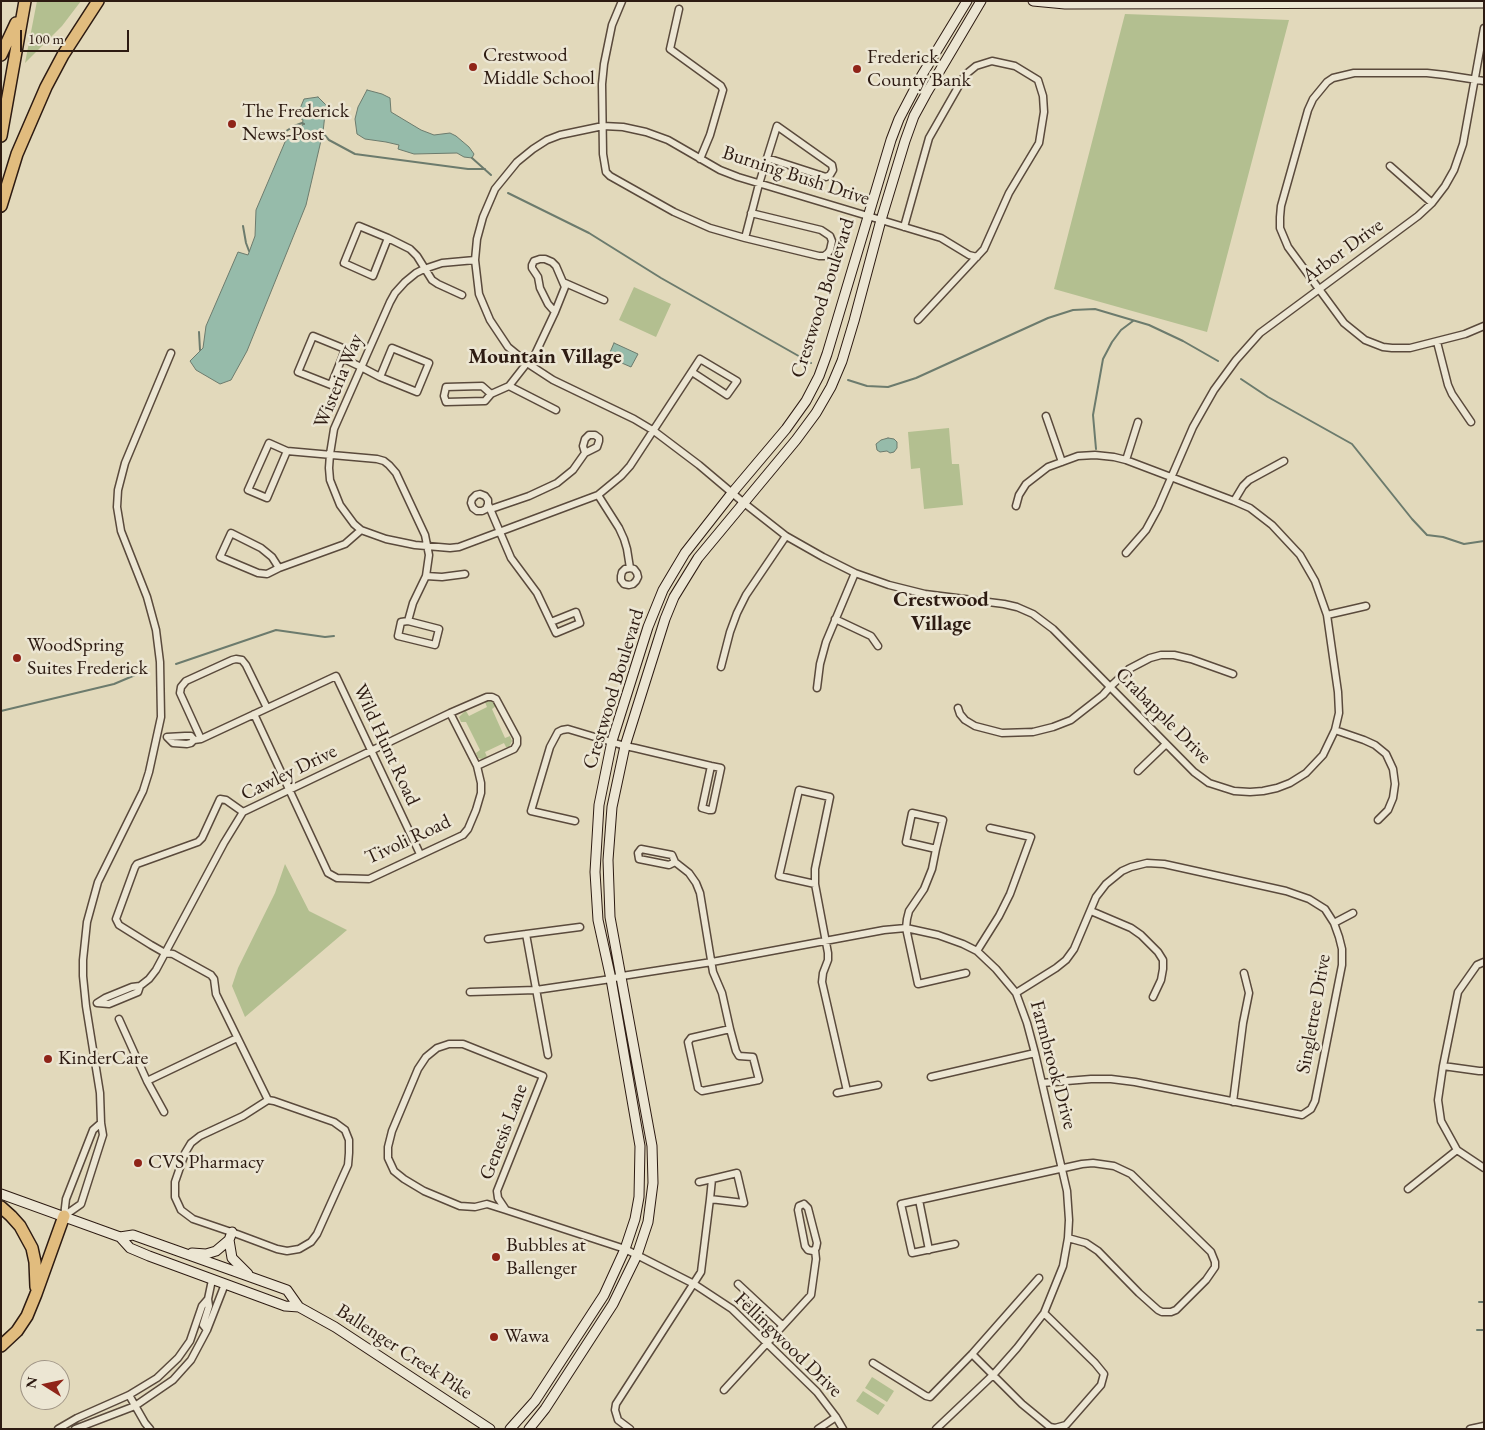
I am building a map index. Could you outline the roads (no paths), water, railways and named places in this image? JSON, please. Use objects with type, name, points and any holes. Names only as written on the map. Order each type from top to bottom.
[{"type":"highway","points":[[1,55],[15,27],[24,1]]},
{"type":"highway","points":[[1,136],[24,1]]},
{"type":"highway","points":[[1,206],[17,154],[46,87],[68,47],[98,1]]},
{"type":"highway","points":[[1,1207],[20,1226],[32,1248],[36,1262],[36,1294]]},
{"type":"highway","points":[[1,1346],[17,1331],[27,1316],[64,1216]]},
{"type":"main road","name":"Crestwood Boulevard","points":[[510,1429],[535,1401],[604,1295],[625,1249],[635,1219],[639,1197],[640,1146],[611,980],[598,920],[595,872],[599,805],[612,741],[648,626],[663,590],[685,553],[786,429],[806,401],[819,376],[899,119],[922,75],[967,1]]},
{"type":"main road","name":"Crestwood Boulevard","points":[[529,1429],[545,1409],[613,1304],[637,1255],[650,1212],[653,1183],[652,1146],[610,917],[608,860],[612,807],[625,746],[665,619],[674,597],[698,558],[796,440],[816,413],[831,387],[842,361],[881,220],[914,116],[981,1]]},
{"type":"main road","points":[[1033,1],[1064,4],[1243,2],[1484,3]]},
{"type":"main road","points":[[906,140],[914,107],[923,87],[922,75]]},
{"type":"main road","name":"Ballenger Creek Pike","points":[[1,1194],[120,1236],[133,1235],[287,1290],[299,1307]]},
{"type":"main road","name":"Ballenger Creek Pike","points":[[120,1236],[130,1248],[285,1306],[299,1307],[335,1327],[490,1429]]},
{"type":"main road","points":[[184,1253],[206,1254],[216,1251],[230,1236]]},
{"type":"main road","points":[[230,1236],[232,1258],[250,1276]]},
{"type":"street","points":[[622,1],[612,25],[602,84],[604,166],[606,172],[674,212],[710,228],[818,256],[828,253],[830,250],[832,241],[830,236],[821,230],[751,213]]},
{"type":"street","points":[[679,9],[670,49],[721,86],[723,90],[710,135],[700,160]]},
{"type":"street","name":"Arbor Drive","points":[[1126,553],[1146,530],[1172,477],[1192,426],[1214,390],[1236,360],[1260,333],[1418,216],[1432,203],[1454,170],[1463,144],[1484,28]]},
{"type":"street","points":[[904,227],[929,138],[965,75],[976,66],[992,61],[1015,66],[1038,80],[1043,96],[1044,112],[1039,143],[1009,193],[984,249],[918,320]]},
{"type":"street","points":[[1484,81],[1427,73],[1354,73],[1326,82],[1319,90],[1308,110],[1280,217],[1280,228],[1288,246],[1344,323],[1365,340],[1382,347],[1410,348],[1465,334],[1484,326]]},
{"type":"street","name":"Burning Bush Drive","points":[[744,503],[699,465],[654,431],[634,419],[553,380],[529,364],[508,347],[490,320],[479,294],[475,260],[477,239],[482,217],[495,189],[517,162],[532,149],[560,135],[603,126],[623,127],[646,132],[668,140],[720,170],[759,184],[941,238],[968,256],[977,257]]},
{"type":"street","points":[[745,238],[777,126],[832,165],[834,170],[826,177],[768,158]]},
{"type":"street","points":[[1390,166],[1432,203]]},
{"type":"street","points":[[388,238],[373,276],[344,263],[359,226],[388,238],[410,249],[417,256],[432,280],[462,295]]},
{"type":"street","points":[[491,394],[482,386],[446,387],[444,396],[446,402],[485,401],[491,394],[509,386],[529,364],[555,312],[565,287],[556,266],[549,260],[540,259],[534,261],[532,268],[538,277],[540,288],[548,304],[555,312]]},
{"type":"street","name":"Wisteria Way","points":[[475,260],[442,263],[424,269],[405,282],[395,293],[334,429],[330,454],[330,480],[343,510],[361,530],[386,539],[428,546],[458,547],[598,495],[621,476],[654,431],[692,372]]},
{"type":"street","points":[[563,282],[604,300]]},
{"type":"street","points":[[313,336],[345,349],[342,358],[331,385],[298,372],[313,336]]},
{"type":"street","points":[[1436,342],[1448,385],[1471,422]]},
{"type":"street","points":[[342,358],[380,377],[417,392],[429,363],[392,348],[380,377]]},
{"type":"street","points":[[64,1216],[81,1204],[103,1135],[100,1093],[86,1006],[83,960],[86,929],[98,882],[143,790],[149,772],[160,717],[160,662],[156,630],[147,597],[121,531],[117,504],[118,490],[125,463],[171,353]]},
{"type":"street","points":[[700,359],[737,381],[727,395],[692,372],[700,359]]},
{"type":"street","points":[[509,386],[556,410]]},
{"type":"street","points":[[1046,416],[1062,462]]},
{"type":"street","points":[[1126,460],[1138,422]]},
{"type":"street","points":[[287,451],[267,498],[248,490],[269,443],[287,451],[377,459],[384,461],[396,473],[425,536],[429,555],[426,576],[412,602],[408,621]]},
{"type":"street","points":[[551,622],[537,593],[511,558],[489,507],[529,496],[557,483],[573,470],[585,453]]},
{"type":"street","name":"Crabapple Drive","points":[[744,503],[786,536],[855,573],[916,592],[1004,604],[1034,614],[1049,625],[1194,772],[1209,782],[1234,791],[1263,792],[1290,783],[1306,774],[1323,755],[1335,730],[1339,713],[1338,692],[1327,615],[1315,581],[1300,555],[1272,525],[1250,508],[1234,501],[1126,460],[1095,455],[1078,456],[1048,467],[1026,484],[1019,495],[1016,506]]},
{"type":"street","points":[[1234,501],[1249,480],[1284,461]]},
{"type":"street","points":[[598,495],[622,534],[630,568]]},
{"type":"street","points":[[279,568],[272,557],[261,548],[231,533],[220,557],[267,574],[345,544],[361,530]]},
{"type":"street","points":[[721,667],[737,613],[746,596],[786,536]]},
{"type":"street","points":[[817,688],[820,664],[826,642],[855,573]]},
{"type":"street","points":[[426,576],[442,577],[465,574]]},
{"type":"street","points":[[1327,615],[1366,606]]},
{"type":"street","points":[[835,620],[870,636],[878,646]]},
{"type":"street","points":[[408,621],[439,629],[435,644],[398,636],[401,622],[408,621]]},
{"type":"street","points":[[958,708],[965,720],[975,726],[1002,733],[1033,732],[1054,727],[1071,720],[1104,694],[1129,669],[1150,658],[1174,655],[1233,674]]},
{"type":"street","points":[[232,660],[242,660],[267,708],[197,739],[180,693],[181,687],[186,681],[232,660]]},
{"type":"street","name":"Wild Hunt Road","points":[[267,708],[336,676],[420,854]]},
{"type":"street","name":"Cawley Drive","points":[[86,1006],[97,1004],[105,998],[132,986],[140,986],[153,974],[224,843],[243,812],[450,713],[487,697],[492,697],[496,699],[516,738],[517,744],[514,749],[477,766]]},
{"type":"street","name":"Tivoli Road","points":[[289,791],[328,873],[337,878],[368,878],[463,835],[468,829],[476,810],[481,793],[481,783],[477,766],[450,713]]},
{"type":"street","points":[[254,714],[289,791]]},
{"type":"street","points":[[574,821],[531,811],[550,747],[558,732],[562,730],[721,768],[712,810],[709,810],[702,808],[712,766]]},
{"type":"street","points":[[1335,730],[1375,745],[1386,754],[1395,784],[1393,798],[1388,810],[1378,820]]},
{"type":"street","points":[[157,735],[167,737],[191,736],[197,739]]},
{"type":"street","points":[[1138,771],[1166,744]]},
{"type":"street","points":[[815,884],[779,876],[799,790],[830,797],[815,869],[815,884],[828,960],[822,982],[847,1091]]},
{"type":"street","points":[[243,812],[226,800],[220,799],[202,838],[198,842],[142,862],[134,867],[116,919],[119,925],[165,953],[174,954],[211,975],[214,979],[216,994],[268,1100],[334,1122],[342,1127],[347,1134],[350,1153],[348,1165],[317,1234],[303,1248],[287,1251],[230,1236],[193,1219],[186,1215],[179,1207],[174,1190],[184,1153],[193,1141],[243,1116],[268,1100]]},
{"type":"street","points":[[936,849],[906,842],[912,813],[943,820],[932,869],[920,896],[909,911],[906,928],[918,984],[966,973]]},
{"type":"street","points":[[977,952],[1010,894],[1031,838],[990,828]]},
{"type":"street","points":[[675,862],[669,866],[639,859],[638,853],[641,849],[672,855],[675,862],[692,876],[699,890],[712,962],[722,993],[736,1051],[740,1056],[753,1057],[759,1080],[702,1091],[698,1088],[688,1042],[691,1038],[730,1029]]},
{"type":"street","name":"Singletree Drive","points":[[1016,993],[1066,960],[1074,949],[1096,897],[1106,884],[1131,866],[1147,863],[1164,864],[1286,891],[1309,899],[1324,909],[1334,923],[1342,949],[1342,964],[1315,1101],[1312,1109],[1302,1115],[1111,1079],[1042,1083]]},
{"type":"street","points":[[1091,911],[1131,928],[1158,952],[1163,960],[1161,980],[1153,997]]},
{"type":"street","points":[[1334,923],[1353,913]]},
{"type":"street","points":[[488,939],[580,927]]},
{"type":"street","name":"Farmbrook Drive","points":[[470,992],[536,990],[611,980],[622,976],[712,962],[826,940],[906,928],[953,939],[977,952],[996,969],[1016,993],[1027,1023],[1063,1168],[1067,1191],[1068,1238],[1063,1266],[1044,1313],[994,1374],[936,1429]]},
{"type":"street","points":[[526,934],[548,1055]]},
{"type":"street","points":[[1484,962],[1477,965],[1458,992],[1438,1100],[1441,1121],[1457,1150],[1484,1168]]},
{"type":"street","points":[[1233,1102],[1243,1023],[1249,993],[1244,973]]},
{"type":"street","points":[[119,1019],[147,1081],[164,1112]]},
{"type":"street","points":[[147,1081],[237,1038]]},
{"type":"street","name":"Genesis Lane","points":[[449,1044],[463,1044],[543,1076],[497,1191],[498,1198],[506,1210],[488,1204],[475,1207],[460,1206],[424,1191],[394,1171],[388,1158],[392,1131],[418,1068],[426,1057],[437,1048],[449,1044]]},
{"type":"street","points":[[931,1077],[1035,1053]]},
{"type":"street","points":[[1443,1066],[1484,1071]]},
{"type":"street","points":[[837,1094],[878,1085]]},
{"type":"street","points":[[64,1216],[66,1199],[93,1130],[101,1123]]},
{"type":"street","points":[[1408,1189],[1457,1150]]},
{"type":"street","points":[[954,1244],[912,1253],[901,1204],[1093,1163],[1114,1166],[1131,1174],[1211,1252],[1216,1262],[1215,1267],[1206,1280],[1176,1310],[1162,1312],[1139,1293],[1098,1251],[1086,1243],[1068,1238]]},
{"type":"street","points":[[699,1182],[737,1174],[744,1203],[710,1199]]},
{"type":"street","points":[[630,1429],[618,1420],[615,1410],[616,1404],[701,1272],[712,1179]]},
{"type":"street","points":[[919,1200],[929,1250]]},
{"type":"street","points":[[724,1390],[811,1295],[817,1243],[808,1208],[802,1204],[798,1206],[798,1210],[806,1246],[810,1251],[815,1250]]},
{"type":"street","name":"Fellingwood Drive","points":[[506,1210],[625,1249],[694,1284],[732,1309],[766,1342],[817,1392],[843,1429]]},
{"type":"street","points":[[873,1363],[930,1397],[972,1354],[1039,1278]]},
{"type":"street","points":[[207,1330],[203,1325],[209,1306],[208,1299],[212,1280]]},
{"type":"street","points":[[75,1429],[135,1406],[173,1380],[191,1360],[207,1330],[226,1284]]},
{"type":"street","points":[[738,1284],[782,1325]]},
{"type":"street","points":[[58,1429],[77,1418],[129,1395],[157,1378],[178,1358],[190,1341],[202,1306],[208,1299]]},
{"type":"street","points":[[972,1354],[1022,1404],[1050,1427],[1055,1428],[1066,1425],[1101,1385],[1104,1374],[1044,1313]]},
{"type":"street","points":[[129,1395],[150,1429]]},
{"type":"street","points":[[818,1429],[836,1417]]},
{"type":"street","points":[[1470,1429],[1484,1426]]},
{"type":"waterway","points":[[280,135],[294,126],[304,124]]},
{"type":"waterway","points":[[322,132],[329,140],[355,154],[468,169],[485,169]]},
{"type":"waterway","points":[[472,158],[491,175]]},
{"type":"waterway","points":[[508,193],[589,233],[661,278],[811,363]]},
{"type":"waterway","points":[[243,226],[249,251]]},
{"type":"waterway","points":[[848,380],[867,386],[888,387],[916,378],[1048,318],[1073,310],[1095,309],[1149,325],[1183,341],[1218,361]]},
{"type":"waterway","points":[[1096,449],[1093,415],[1103,359],[1121,330],[1133,321]]},
{"type":"waterway","points":[[199,332],[200,350]]},
{"type":"waterway","points":[[1241,379],[1268,397],[1352,444],[1427,535],[1443,537],[1464,544],[1484,541]]},
{"type":"waterway","points":[[176,664],[276,630],[325,637],[334,636]]},
{"type":"waterway","points":[[1,711],[114,684],[140,673]]},
{"type":"waterway","points":[[1479,1302],[1484,1302]]},
{"type":"waterway","points":[[1477,1330],[1484,1330]]},
{"type":"place","name":"Crestwood Middle School","points":[[473,67]]},
{"type":"place","name":"Frederick County Bank","points":[[857,69]]},
{"type":"place","name":"The Frederick News-Post","points":[[232,124]]},
{"type":"place","name":"WoodSpring Suites Frederick","points":[[17,658]]},
{"type":"place","name":"KinderCare","points":[[48,1059]]},
{"type":"place","name":"CVS Pharmacy","points":[[138,1163]]},
{"type":"place","name":"Bubbles at Ballenger","points":[[496,1257]]},
{"type":"place","name":"Wawa","points":[[494,1337]]},
{"type":"district","name":"Mountain Village","points":[[545,357]]},
{"type":"district","name":"Crestwood Village","points":[[941,612]]}]
